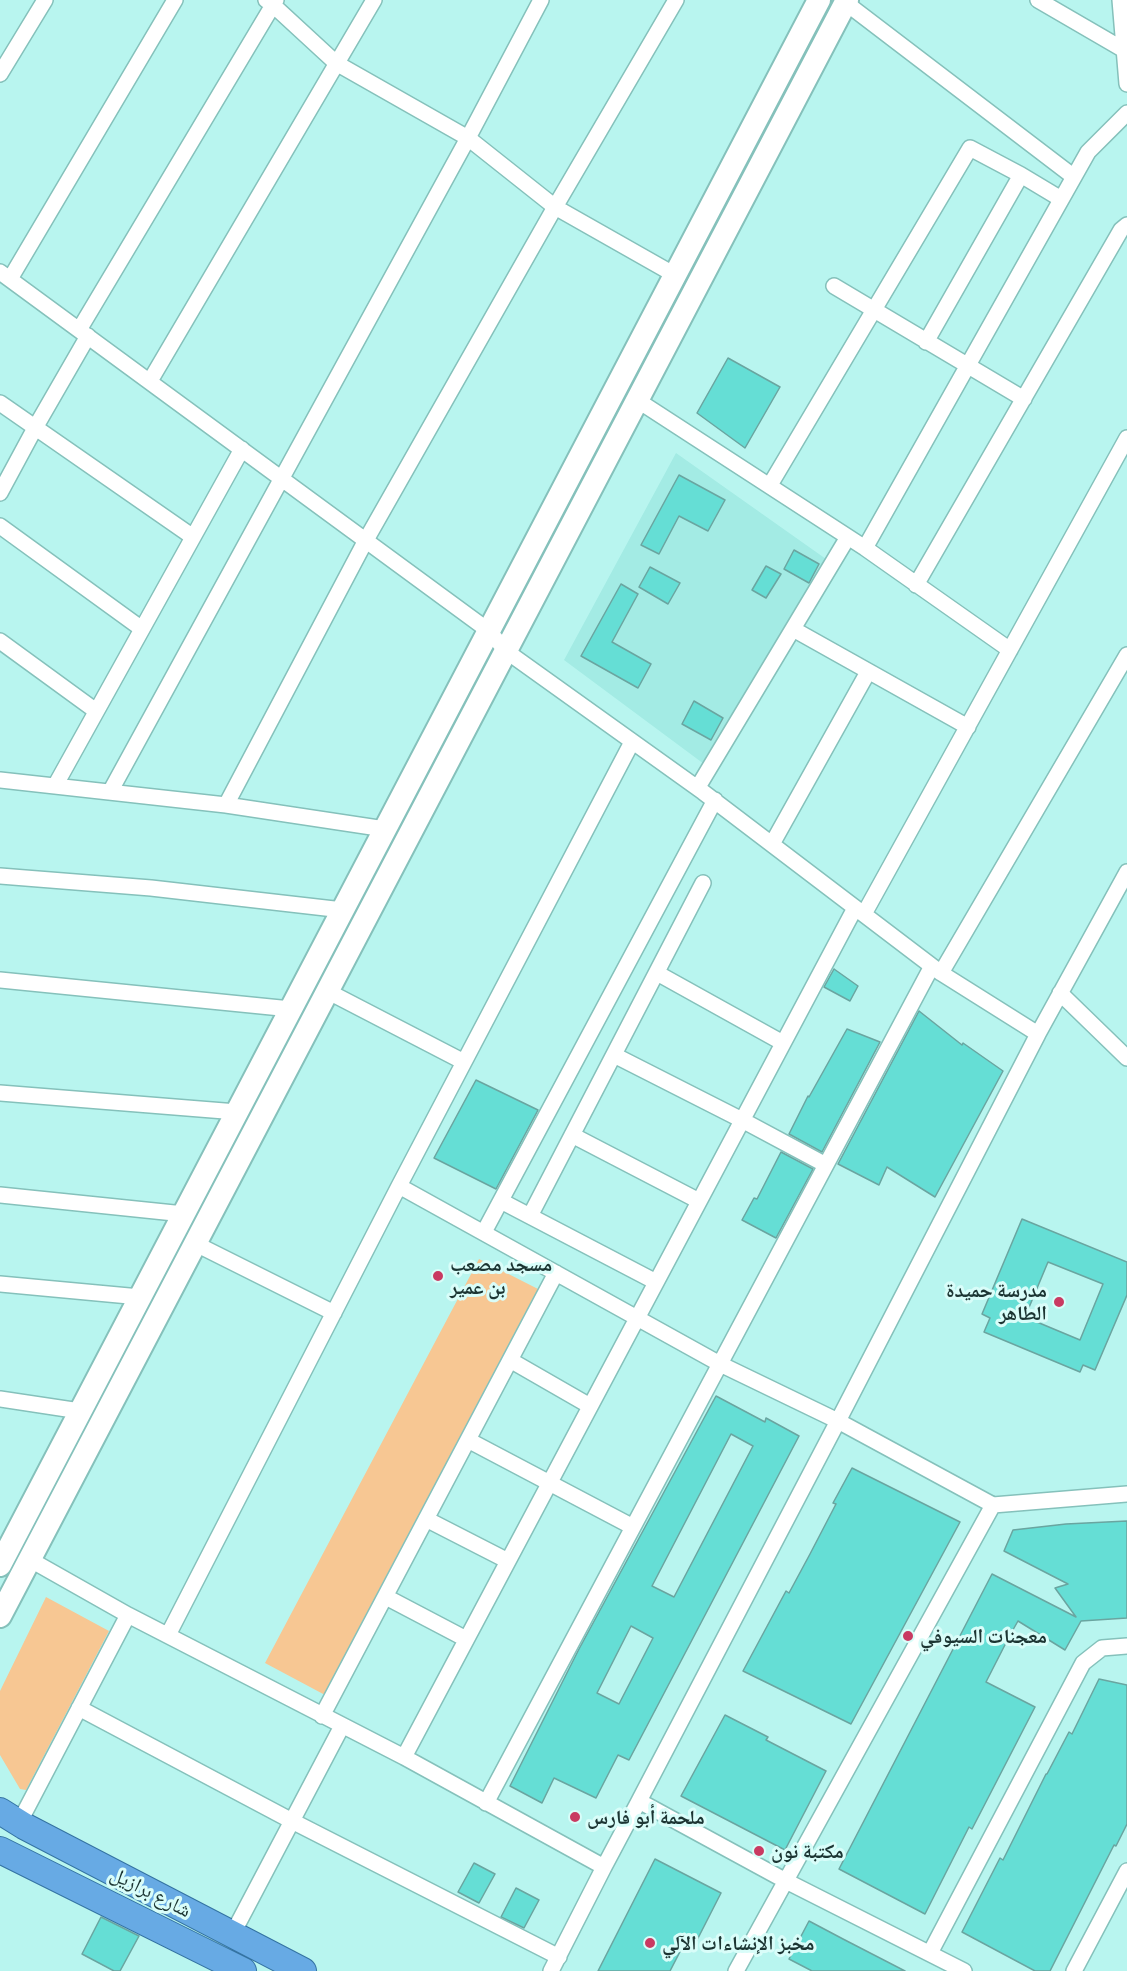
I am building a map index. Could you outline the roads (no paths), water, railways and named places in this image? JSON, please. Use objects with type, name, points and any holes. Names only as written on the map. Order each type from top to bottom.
[{"type":"highway","name":"شارع برازيل","points":[[9,1817],[303,1971]]},
{"type":"highway","name":"شارع برازيل","points":[[0,1850],[232,1969]]},
{"type":"main road","points":[[0,1565],[7,1536],[80,1411],[819,0]]},
{"type":"main road","points":[[0,1616],[846,1]]},
{"type":"street","points":[[0,74],[45,0]]},
{"type":"street","points":[[176,0],[5,275],[489,631],[506,651],[715,800],[937,970],[1038,1034]]},
{"type":"street","points":[[150,381],[374,0]]},
{"type":"street","points":[[110,792],[468,138],[541,0]]},
{"type":"street","points":[[226,805],[366,540],[555,207],[676,0]]},
{"type":"street","points":[[1038,0],[1124,50]]},
{"type":"street","points":[[1120,0],[1127,84]]},
{"type":"street","points":[[846,1],[1074,177]]},
{"type":"street","points":[[0,493],[84,333],[272,2],[336,63],[468,138],[555,207],[675,275]]},
{"type":"street","points":[[865,548],[1088,152],[1127,113]]},
{"type":"street","points":[[770,485],[970,147],[1061,199]]},
{"type":"street","points":[[926,342],[1021,175]]},
{"type":"street","points":[[916,585],[1121,230],[1127,225]]},
{"type":"street","points":[[834,286],[1024,399]]},
{"type":"street","points":[[637,400],[865,548],[1010,650]]},
{"type":"street","points":[[0,404],[193,537]]},
{"type":"street","points":[[404,1758],[783,1043],[968,727],[1127,438]]},
{"type":"street","points":[[55,786],[242,449]]},
{"type":"street","points":[[0,526],[142,629]]},
{"type":"street","points":[[698,788],[848,537]]},
{"type":"street","points":[[793,629],[968,727]]},
{"type":"street","points":[[0,641],[96,711]]},
{"type":"street","points":[[486,1803],[826,1165],[937,970],[1127,655]]},
{"type":"street","points":[[772,844],[868,672]]},
{"type":"street","points":[[168,1635],[333,1313],[632,742]]},
{"type":"street","points":[[0,780],[226,805],[385,829]]},
{"type":"street","points":[[484,1232],[715,800]]},
{"type":"street","points":[[79,1708],[555,1964],[1038,1034],[1127,872]]},
{"type":"street","points":[[0,876],[151,888],[343,910]]},
{"type":"street","points":[[530,1216],[703,884]]},
{"type":"street","points":[[657,973],[783,1043]]},
{"type":"street","points":[[0,980],[291,1009]]},
{"type":"street","points":[[327,991],[464,1062]]},
{"type":"street","points":[[1060,993],[1127,1058]]},
{"type":"street","points":[[614,1055],[826,1165]]},
{"type":"street","points":[[0,1093],[237,1112]]},
{"type":"street","points":[[572,1135],[699,1201]]},
{"type":"street","points":[[399,1186],[720,1364],[838,1421],[993,1505],[1127,1494]]},
{"type":"street","points":[[0,1195],[184,1214]]},
{"type":"street","points":[[501,1201],[656,1282]]},
{"type":"street","points":[[194,1244],[333,1313]]},
{"type":"street","points":[[322,1716],[556,1273]]},
{"type":"street","points":[[0,1284],[140,1297]]},
{"type":"street","points":[[510,1360],[590,1406]]},
{"type":"street","points":[[0,1399],[80,1411]]},
{"type":"street","points":[[468,1440],[633,1527]]},
{"type":"street","points":[[736,1971],[993,1505]]},
{"type":"street","points":[[426,1519],[508,1561]]},
{"type":"street","points":[[28,1559],[128,1615],[404,1758],[604,1867]]},
{"type":"street","points":[[386,1597],[466,1639]]},
{"type":"street","points":[[9,1817],[79,1708],[128,1615]]},
{"type":"street","points":[[930,1953],[1083,1663],[1102,1648],[1127,1646]]},
{"type":"street","points":[[232,1935],[342,1726]]},
{"type":"street","points":[[639,1801],[786,1881],[964,1971]]},
{"type":"street","points":[[1074,1971],[1127,1871]]},
{"type":"place","name":"مسجد مصعب بن عمير","points":[[438,1276]]},
{"type":"place","name":"مدرسة حميدة الطاهر","points":[[1059,1302]]},
{"type":"place","name":"معجنات السيوفي","points":[[908,1636]]},
{"type":"place","name":"ملحمة أبو فارس","points":[[575,1817]]},
{"type":"place","name":"مكتبة نون","points":[[759,1851]]},
{"type":"place","name":"مخبز الإنشاءات الآلي","points":[[650,1943]]}]
